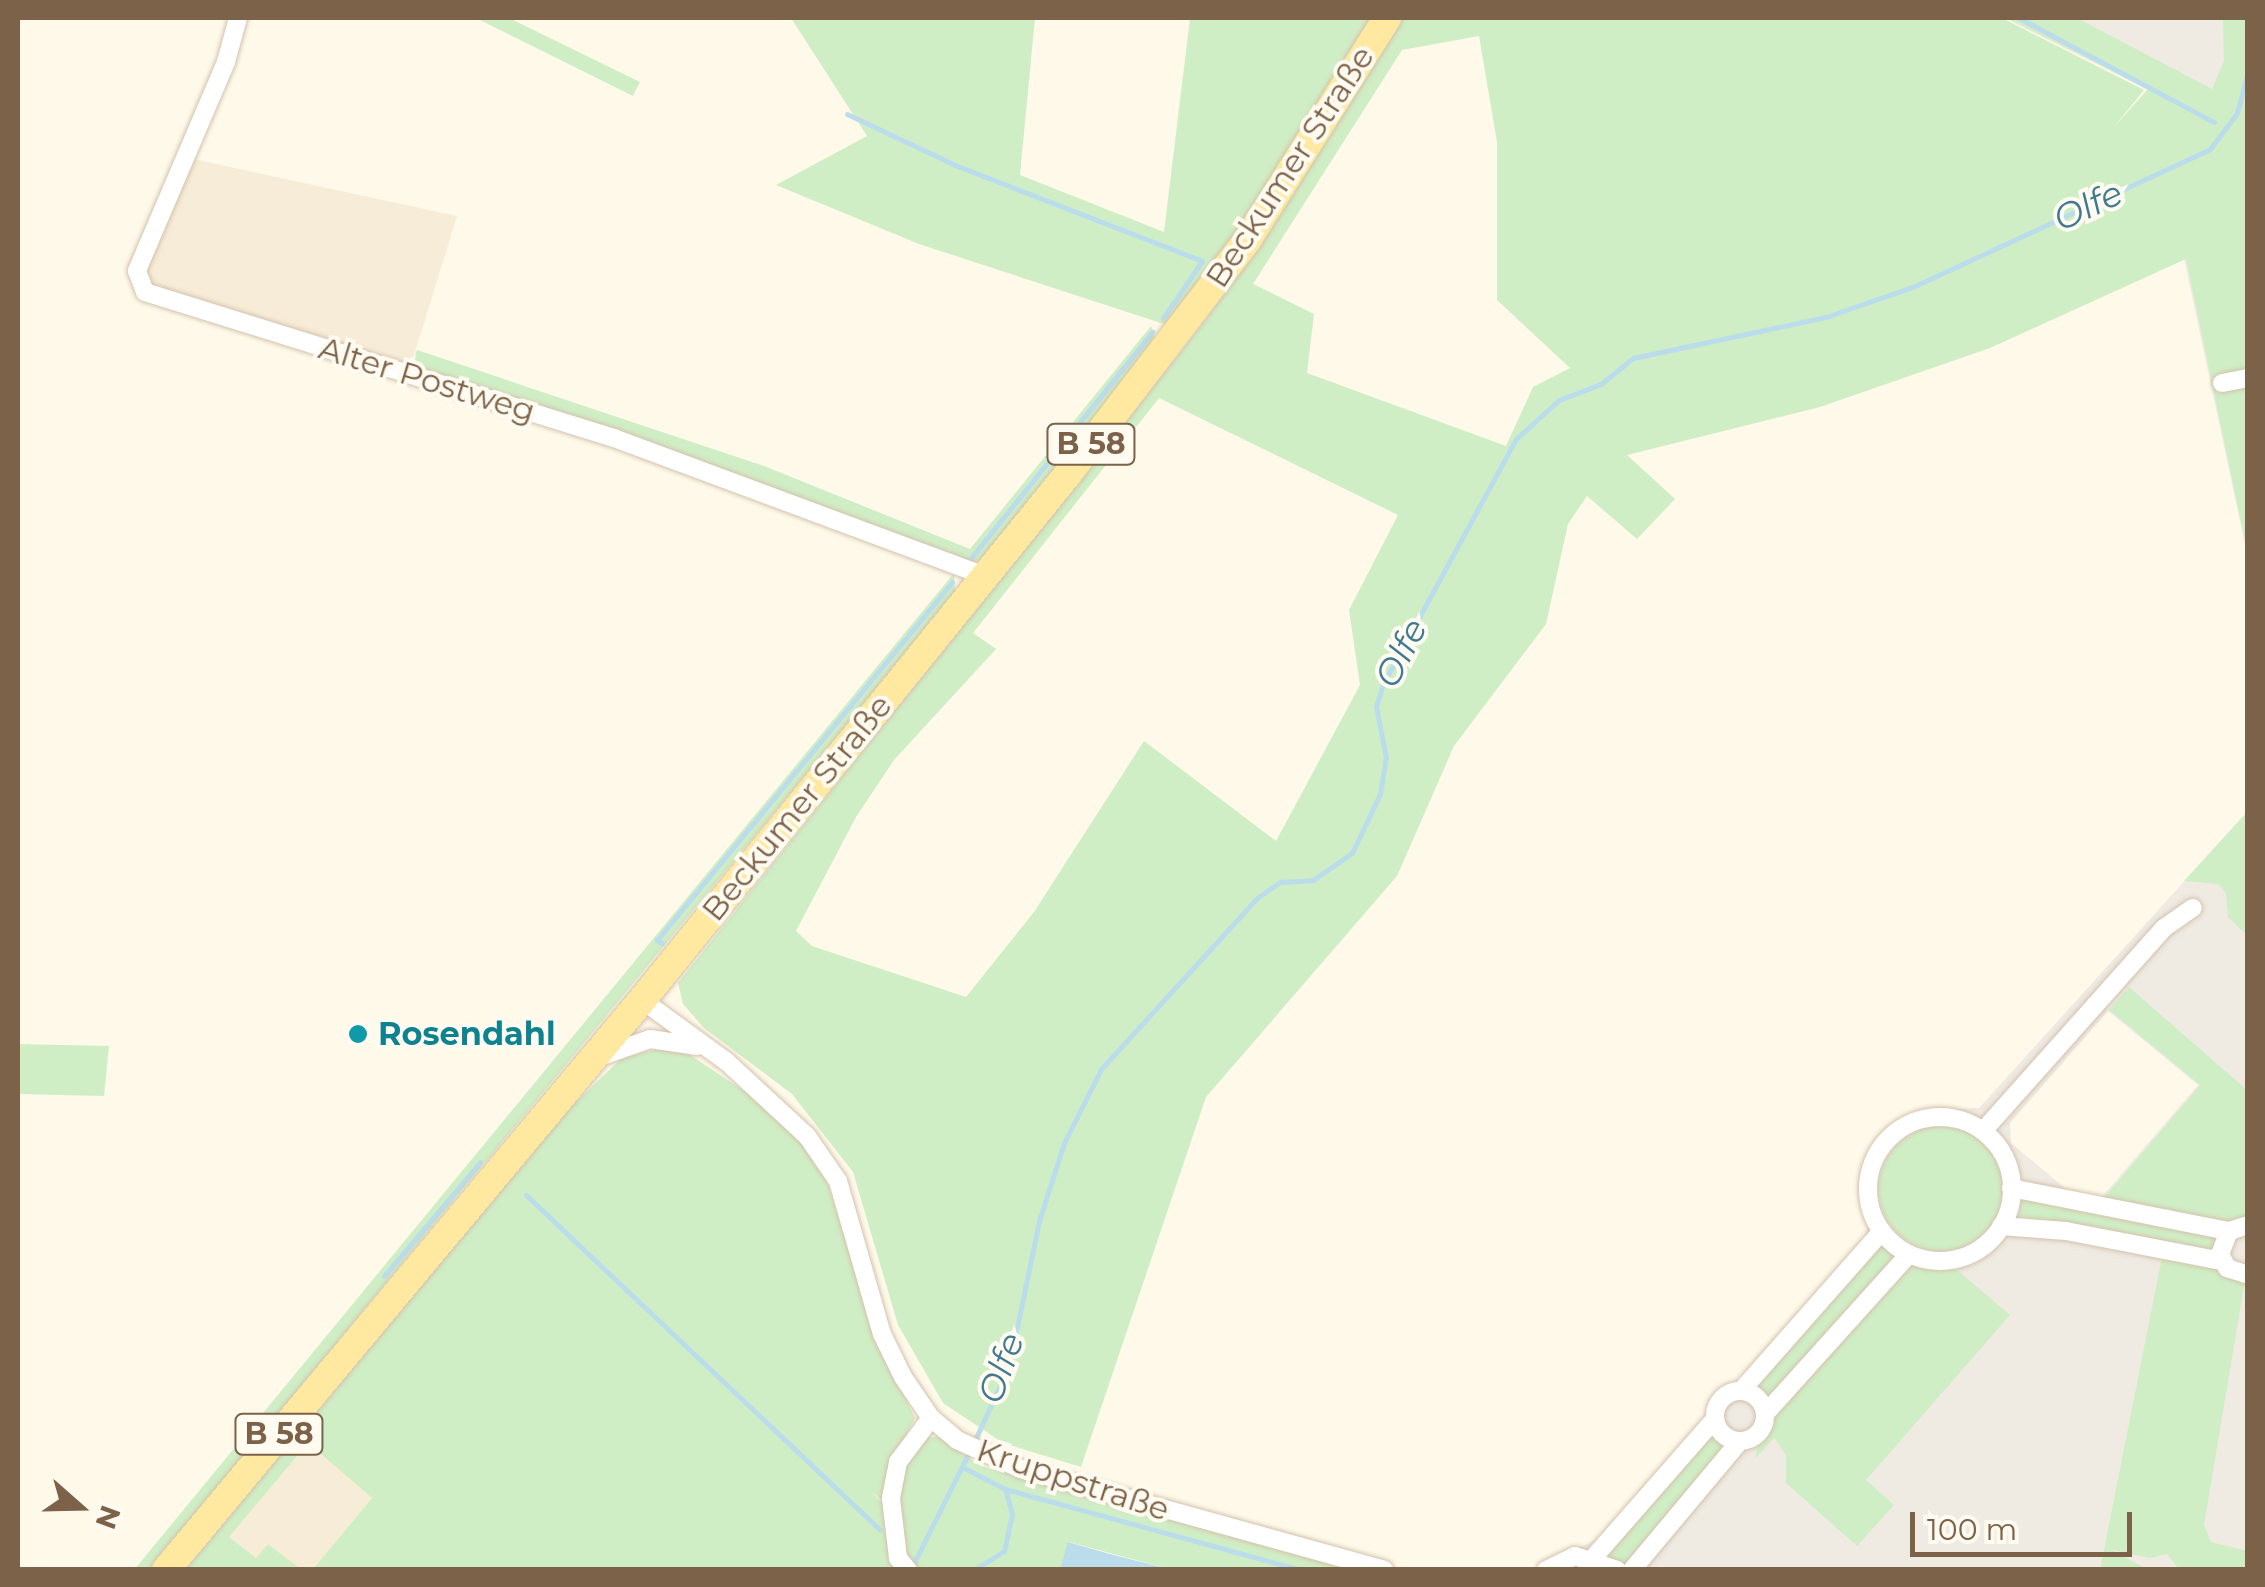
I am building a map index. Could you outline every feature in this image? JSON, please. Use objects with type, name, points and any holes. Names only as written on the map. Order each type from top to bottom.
[{"type":"main road","name":"Beckumer Straße","points":[[166,1570],[642,1000],[985,576],[1248,238],[1387,18]]},
{"type":"street","name":"Alter Postweg","points":[[238,18],[226,62],[137,271],[146,292],[614,438],[985,576]]},
{"type":"street","points":[[2222,382],[2248,378]]},
{"type":"street","points":[[1983,1132],[2164,928],[2193,908]]},
{"type":"street","name":"Kruppstraße","points":[[642,1000],[707,1048],[808,1136],[838,1181],[882,1334],[931,1418],[957,1440],[986,1457],[1384,1570]]},
{"type":"street","points":[[582,1068],[650,1039],[707,1048]]},
{"type":"street","points":[[1932,1118],[1959,1120],[1983,1132],[2007,1162],[2012,1188],[2001,1226],[1984,1245],[1958,1258],[1909,1254],[1882,1232],[1868,1193],[1872,1166],[1885,1143],[1906,1126],[1932,1118]]},
{"type":"street","points":[[2012,1188],[2228,1231],[2248,1225]]},
{"type":"street","points":[[2001,1226],[2066,1231],[2222,1262],[2248,1275]]},
{"type":"street","points":[[2222,1262],[2220,1247],[2228,1231]]},
{"type":"street","points":[[1594,1557],[1716,1419],[1725,1396],[1741,1391],[1882,1232]]},
{"type":"street","points":[[1632,1570],[1740,1441],[1755,1436],[1765,1414],[1909,1254]]},
{"type":"street","points":[[1741,1391],[1758,1398],[1765,1414]]},
{"type":"street","points":[[907,1568],[898,1558],[891,1498],[898,1462],[931,1418]]},
{"type":"street","points":[[1716,1419],[1724,1435],[1740,1441]]},
{"type":"street","points":[[1546,1570],[1575,1556],[1594,1557],[1618,1570]]},
{"type":"shaded area","points":[[2004,18],[2247,18],[2247,554],[2148,90]]},
{"type":"shaded area","points":[[193,159],[457,216],[409,372],[151,290],[143,270]]},
{"type":"shaded area","points":[[2247,812],[2247,1569],[1537,1570],[1604,1535],[1701,1427],[1718,1396],[1741,1382],[1862,1244],[1867,1230],[1861,1182],[1876,1140],[1918,1110],[1979,1108]],"holes":[[[2108,1011],[2198,1085],[2100,1199],[2072,1194],[2011,1143],[2010,1123]]]},
{"type":"shaded area","points":[[308,1443],[372,1498],[313,1569],[301,1569],[268,1544],[256,1558],[228,1537]]},
{"type":"green space","points":[[476,18],[509,18],[640,82],[633,96]]},
{"type":"green space","points":[[791,18],[1035,18],[1020,175],[1164,232],[1190,18],[1373,18],[1240,233],[1167,325],[919,244],[776,185],[867,136]]},
{"type":"green space","points":[[1402,18],[2002,18],[2144,90],[2114,127],[2148,89],[2007,18],[2077,18],[2212,89],[2224,61],[2223,18],[2247,18],[2247,551],[2186,259],[1990,348],[1820,407],[1627,455],[1675,499],[1637,539],[1587,496],[1568,524],[1546,624],[1454,746],[1397,876],[1206,1097],[1081,1467],[1003,1443],[943,1403],[898,1325],[853,1172],[792,1094],[704,1028],[683,1004],[678,983],[1187,344],[1259,247]],"holes":[[[1479,36],[1497,142],[1497,300],[1570,368],[1533,387],[1506,446],[1307,373],[1314,314],[1253,284],[1402,50]],[[1159,398],[1398,515],[1349,610],[1360,685],[1276,841],[1144,741],[1034,912],[966,997],[812,946],[796,931],[856,817],[894,760],[996,649],[973,633]]]},
{"type":"green space","points":[[1151,326],[1156,340],[983,558],[971,563],[409,372],[417,350],[764,466],[970,549]]},
{"type":"green space","points":[[954,573],[955,593],[150,1569],[134,1570]]},
{"type":"green space","points":[[2247,812],[2247,935],[2228,917],[2226,893],[2218,884],[2184,881]]},
{"type":"green space","points":[[2129,987],[2247,1090],[2247,1221],[2232,1225],[2102,1200],[2200,1085],[2109,1010]]},
{"type":"green space","points":[[18,1044],[109,1046],[104,1096],[18,1094]]},
{"type":"green space","points":[[675,1045],[759,1101],[801,1141],[828,1184],[875,1336],[915,1418],[896,1456],[885,1503],[871,1492],[884,1504],[894,1504],[903,1465],[921,1437],[938,1437],[981,1466],[1353,1569],[1169,1569],[1069,1542],[1060,1570],[313,1569],[372,1498],[308,1443],[229,1537],[256,1558],[268,1544],[301,1569],[185,1570],[559,1118],[623,1057]]},
{"type":"green space","points":[[1941,1127],[1965,1132],[1985,1145],[1998,1165],[2003,1189],[1998,1213],[1985,1233],[1965,1246],[1941,1251],[1917,1246],[1897,1233],[1884,1213],[1879,1189],[1884,1165],[1897,1145],[1917,1132]]},
{"type":"green space","points":[[2022,1194],[2219,1235],[2216,1256],[2019,1216]]},
{"type":"green space","points":[[1884,1241],[1899,1254],[1769,1402],[1753,1390]]},
{"type":"green space","points":[[2162,1257],[2222,1266],[2245,1280],[2204,1525],[2211,1542],[2247,1551],[2247,1569],[2179,1569],[2167,1554],[2150,1558],[2110,1549],[2147,1569],[2100,1570]]},
{"type":"green space","points":[[1913,1265],[1956,1269],[2010,1315],[1866,1480],[1894,1505],[1857,1546],[1786,1483],[1786,1455],[1774,1438],[1756,1458],[1757,1442],[1770,1419]]},
{"type":"green space","points":[[1713,1434],[1728,1447],[1624,1567],[1606,1555]]},
{"type":"water","points":[[1068,1542],[1110,1554],[1169,1569],[1060,1569]]},
{"type":"waterway","points":[[2019,18],[2214,122]]},
{"type":"waterway","name":"Olfe","points":[[974,1442],[1009,1366],[1039,1221],[1064,1143],[1101,1069],[1257,898],[1280,882],[1313,880],[1352,853],[1380,794],[1386,758],[1376,706],[1384,682],[1516,439],[1559,400],[1601,384],[1633,358],[1826,317],[1915,286],[2210,149],[2237,113],[2248,71]]},
{"type":"waterway","points":[[847,114],[955,165],[1202,261],[1163,318]]},
{"type":"waterway","points":[[971,558],[1152,332]]},
{"type":"waterway","points":[[662,943],[657,940],[952,582]]},
{"type":"waterway","points":[[384,1276],[480,1162]]},
{"type":"waterway","points":[[526,1195],[880,1530]]},
{"type":"waterway","name":"Olfe","points":[[912,1567],[969,1452]]},
{"type":"waterway","points":[[964,1468],[1005,1489],[1012,1514],[1004,1551],[974,1570]]},
{"type":"waterway","points":[[1005,1489],[1302,1570]]},
{"type":"place","name":"Rosendahl","points":[[358,1034]]}]
